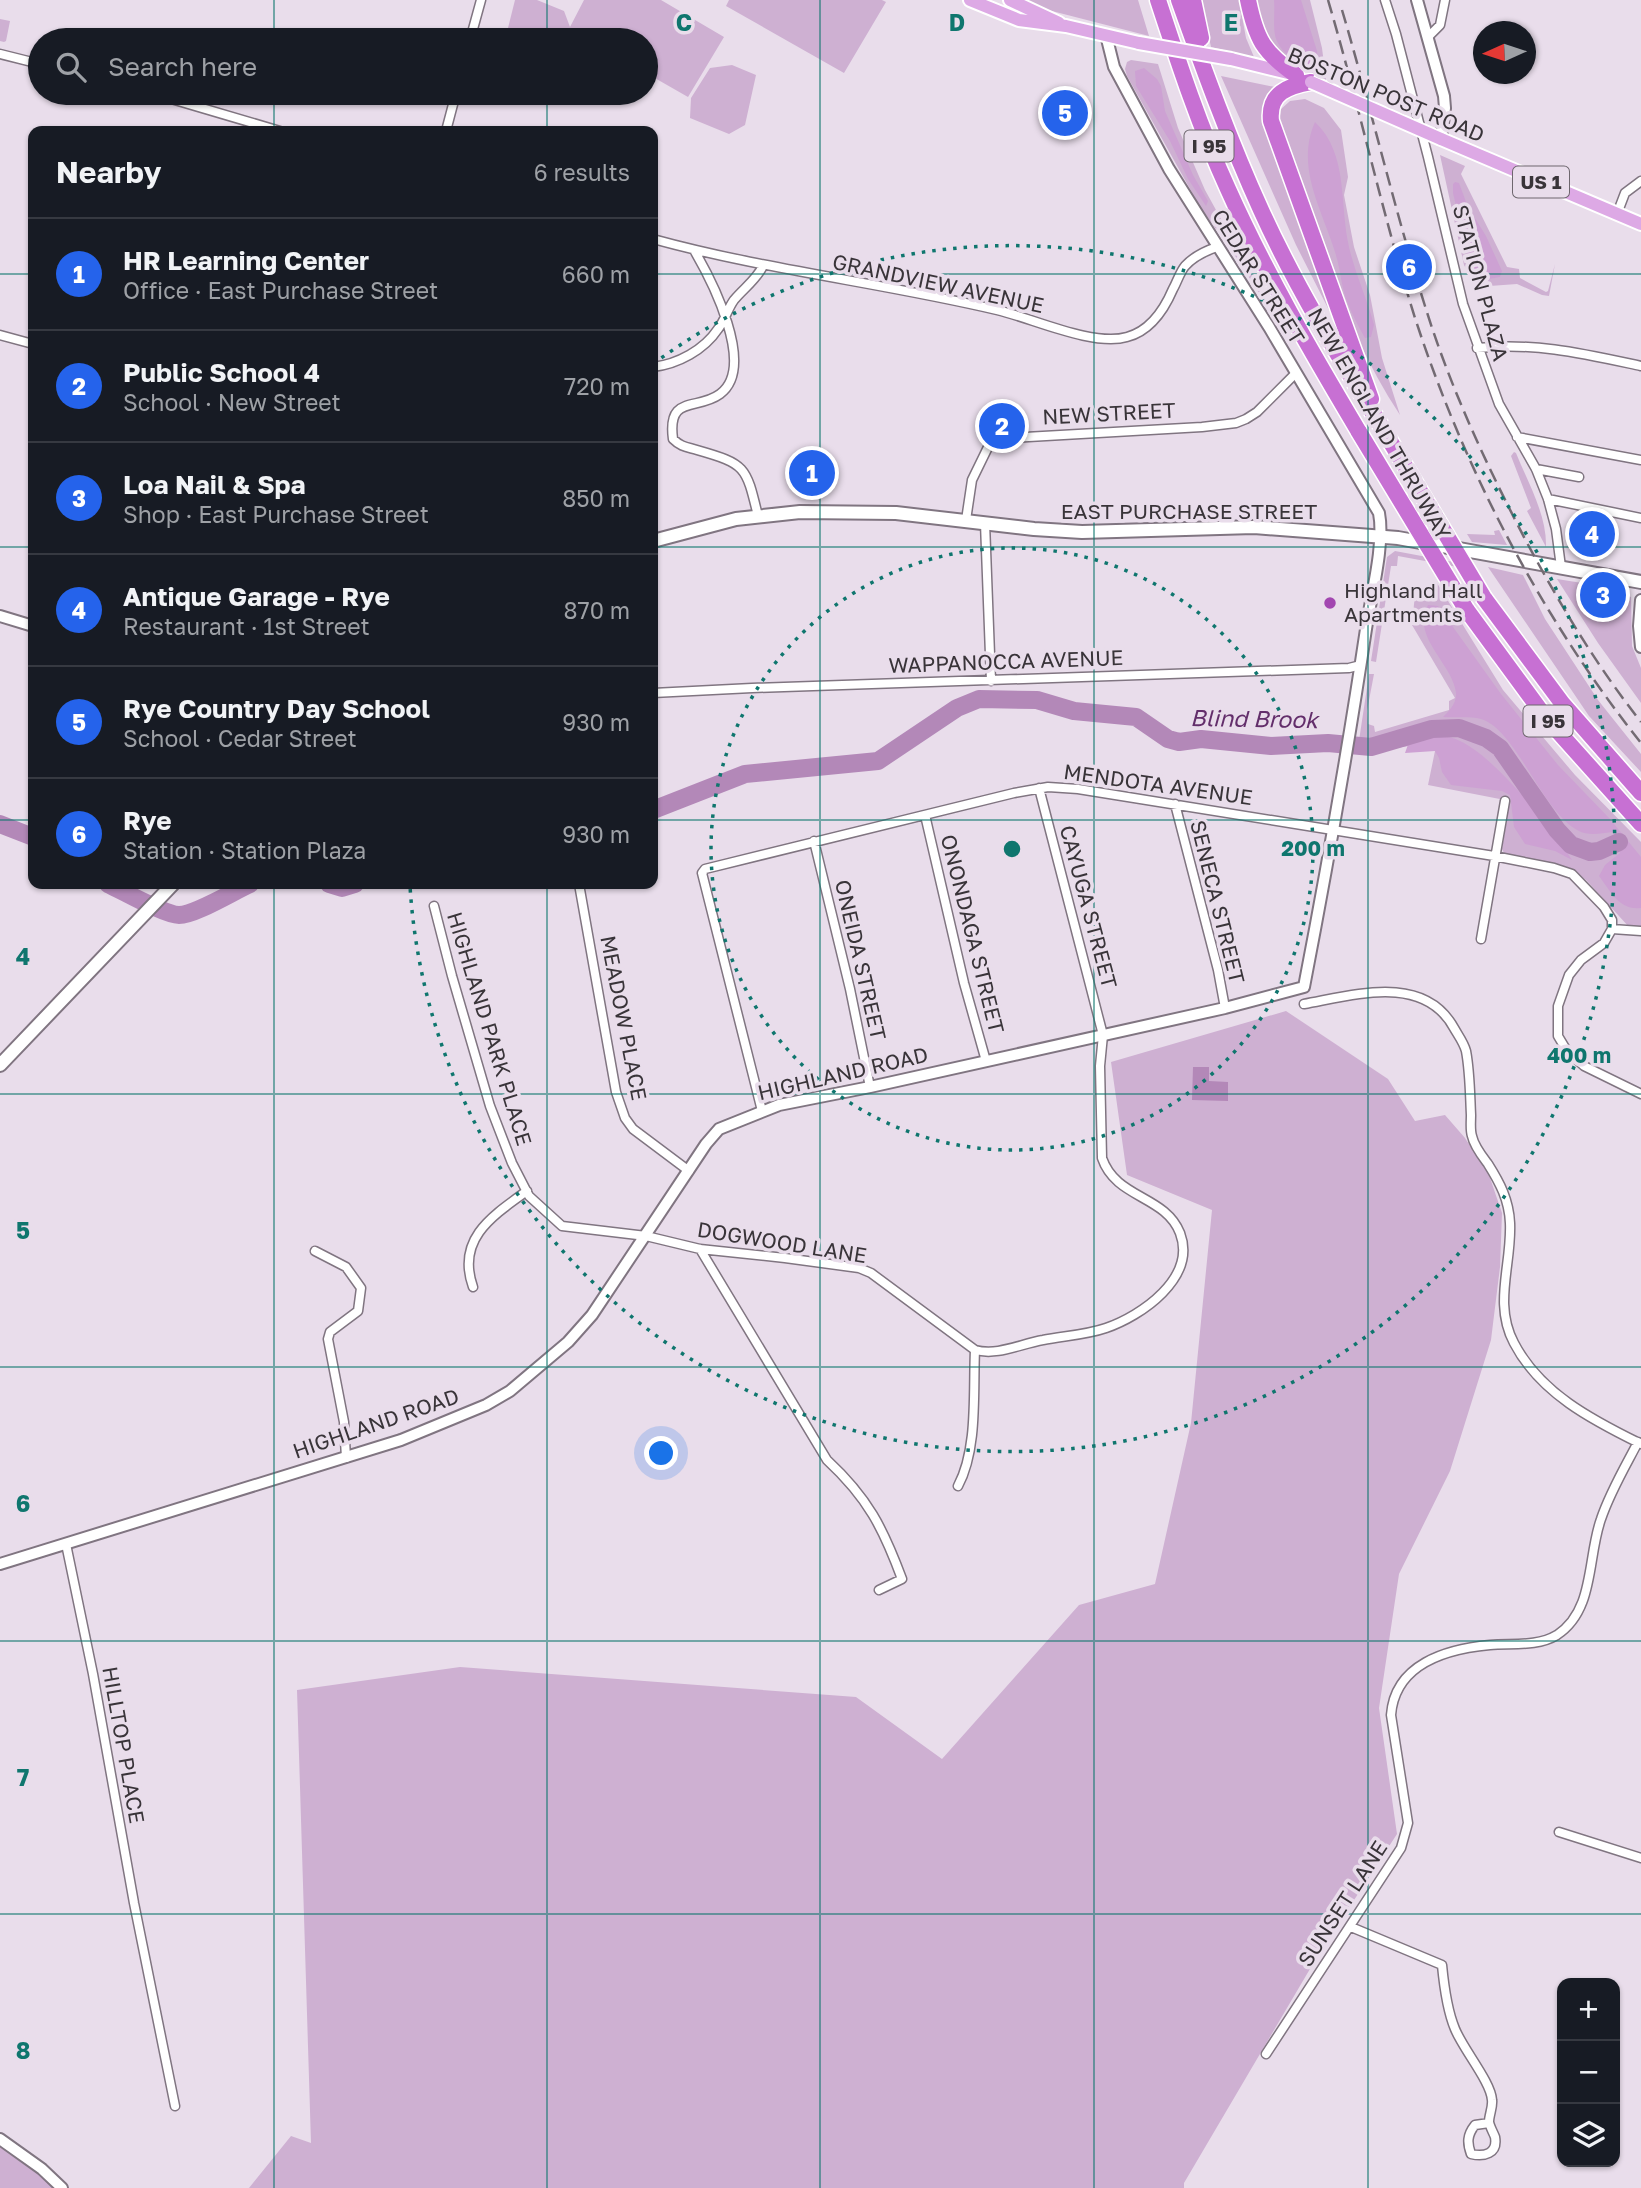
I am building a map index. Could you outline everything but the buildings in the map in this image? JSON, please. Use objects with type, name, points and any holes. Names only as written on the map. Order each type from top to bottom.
[{"type":"highway","name":"NEW ENGLAND THRUWAY","points":[[1158,0],[1186,87],[1232,199],[1275,286],[1359,432],[1466,609],[1546,718],[1641,824]]},
{"type":"highway","name":"NEW ENGLAND THRUWAY","points":[[1179,0],[1208,82],[1276,241],[1316,317],[1484,598],[1562,703],[1641,793]]},
{"type":"highway","points":[[1193,0],[1208,82]]},
{"type":"highway","points":[[1248,0],[1254,28],[1262,46],[1277,62],[1296,75]]},
{"type":"highway","points":[[1311,82],[1292,86],[1281,92],[1271,107],[1271,121],[1359,360],[1378,421]]},
{"type":"main road","name":"BOSTON POST ROAD","points":[[971,0],[1019,20],[1066,26],[1139,43],[1270,67],[1296,75],[1641,224]]},
{"type":"main road","name":"BOSTON POST ROAD","points":[[1010,0],[1066,26]]},
{"type":"main road","points":[[658,540],[736,519],[800,512],[895,513],[966,520]]},
{"type":"main road","name":"EAST PURCHASE STREET","points":[[966,520],[1060,531],[1248,527],[1380,536],[1641,582]]},
{"type":"main road","points":[[0,1065],[168,889]]},
{"type":"street","points":[[473,28],[481,0]]},
{"type":"street","name":"STATION PLAZA","points":[[1385,0],[1428,157],[1459,290],[1477,348],[1499,404],[1536,469],[1548,499],[1556,529],[1561,567]]},
{"type":"street","points":[[1417,0],[1444,96],[1441,139]]},
{"type":"street","points":[[1428,37],[1436,31],[1442,19],[1446,0]]},
{"type":"street","name":"CEDAR STREET","points":[[1106,36],[1114,67],[1182,192],[1375,503],[1381,523],[1380,536]]},
{"type":"street","points":[[0,54],[28,61]]},
{"type":"street","points":[[192,105],[263,126]]},
{"type":"street","points":[[447,126],[453,105]]},
{"type":"street","points":[[1617,214],[1625,193],[1641,181]]},
{"type":"street","name":"GRANDVIEW AVENUE","points":[[658,240],[764,266],[997,309],[1085,335],[1117,339],[1140,332],[1152,321],[1165,307],[1183,268],[1193,258],[1217,247]]},
{"type":"street","points":[[694,250],[713,283],[736,362],[730,381],[720,395],[681,407],[674,418],[673,439],[680,446],[738,464],[751,488],[758,516]]},
{"type":"street","points":[[658,366],[683,358],[699,349],[718,330],[734,300],[764,266]]},
{"type":"street","points":[[0,335],[28,343]]},
{"type":"street","points":[[1477,348],[1504,345],[1551,347],[1641,366]]},
{"type":"street","name":"NEW STREET","points":[[966,520],[972,480],[992,439],[1236,423],[1256,412],[1296,373]]},
{"type":"street","points":[[1517,436],[1641,460]]},
{"type":"street","points":[[1536,469],[1579,477]]},
{"type":"street","points":[[1548,499],[1641,518]]},
{"type":"street","points":[[985,523],[991,681]]},
{"type":"street","name":"HIGHLAND ROAD","points":[[0,1564],[401,1440],[486,1405],[510,1391],[576,1333],[592,1315],[719,1129],[779,1105],[1225,1008],[1304,987],[1334,830],[1380,536]]},
{"type":"street","points":[[1641,600],[1641,647]]},
{"type":"street","points":[[0,616],[28,624]]},
{"type":"street","name":"WAPPANOCCA AVENUE","points":[[658,693],[1349,668],[1361,665]]},
{"type":"street","name":"MENDOTA AVENUE","points":[[762,1111],[702,873],[709,867],[1039,788],[1078,789],[1175,804],[1555,868],[1572,874],[1604,907],[1612,920],[1612,929]]},
{"type":"street","name":"CAYUGA STREET","points":[[1039,788],[1103,1035]]},
{"type":"street","points":[[1481,939],[1505,801]]},
{"type":"street","name":"SENECA STREET","points":[[1175,804],[1218,970],[1225,1008]]},
{"type":"street","name":"ONONDAGA STREET","points":[[925,815],[964,983],[986,1061]]},
{"type":"street","name":"ONEIDA STREET","points":[[814,841],[850,989],[870,1087]]},
{"type":"street","name":"MEADOW PLACE","points":[[580,889],[616,1092],[625,1118],[633,1129],[689,1171]]},
{"type":"street","name":"HIGHLAND PARK PLACE","points":[[435,906],[452,976],[490,1106],[512,1163],[527,1191],[562,1226],[646,1236]]},
{"type":"street","points":[[1641,931],[1612,929],[1604,943],[1581,960],[1569,975],[1561,993],[1557,1027],[1562,1044],[1577,1060],[1594,1072],[1641,1094]]},
{"type":"street","points":[[1304,1004],[1404,991],[1437,1006],[1449,1019],[1466,1049],[1472,1137],[1503,1189],[1508,1206],[1510,1237],[1503,1298],[1512,1341],[1525,1362],[1550,1389],[1594,1420],[1640,1443]]},
{"type":"street","points":[[958,1486],[966,1471],[969,1451],[975,1350],[994,1352],[1044,1339],[1104,1329],[1133,1317],[1150,1304],[1169,1285],[1178,1270],[1182,1241],[1169,1216],[1117,1183],[1106,1170],[1101,1158],[1100,1066],[1103,1035]]},
{"type":"street","points":[[474,1287],[468,1272],[476,1233],[498,1212],[527,1191]]},
{"type":"street","name":"DOGWOOD LANE","points":[[646,1236],[700,1249],[859,1268],[885,1283],[975,1350]]},
{"type":"street","points":[[700,1249],[827,1460],[872,1510],[902,1579],[879,1590]]},
{"type":"street","points":[[315,1251],[346,1267],[361,1288],[358,1311],[330,1332],[328,1339],[344,1422],[346,1458]]},
{"type":"street","name":"SUNSET LANE","points":[[1266,2054],[1401,1848],[1407,1831],[1391,1715],[1392,1700],[1397,1688],[1426,1661],[1464,1648],[1546,1641],[1568,1626],[1586,1596],[1591,1552],[1609,1497],[1640,1443]]},
{"type":"street","name":"HILLTOP PLACE","points":[[66,1544],[175,2106]]},
{"type":"street","points":[[1559,1832],[1641,1858]]},
{"type":"street","points":[[1351,1927],[1442,1965],[1453,2025],[1462,2046],[1489,2088],[1493,2100],[1489,2123],[1495,2139],[1491,2152],[1483,2157],[1471,2154],[1468,2146],[1469,2133],[1475,2125],[1489,2123]]},
{"type":"street","points":[[0,2139],[62,2188]]},
{"type":"shaded area","points":[[515,0],[537,0],[564,11],[570,27],[584,0],[661,0],[724,37],[688,97],[658,80],[658,28],[508,28]]},
{"type":"shaded area","points":[[729,0],[886,2],[844,73],[726,6]]},
{"type":"shaded area","points":[[1024,0],[1138,0],[1149,36],[1048,10]]},
{"type":"shaded area","points":[[1201,0],[1239,0],[1246,38],[1254,57],[1211,47]]},
{"type":"shaded area","points":[[1253,0],[1310,0],[1322,48],[1326,80],[1274,56]]},
{"type":"shaded area","points":[[1274,0],[1301,0],[1317,51],[1318,63],[1305,64],[1285,53],[1275,35]]},
{"type":"shaded area","points":[[0,19],[10,21],[4,42],[0,41]]},
{"type":"shaded area","points":[[1131,60],[1158,64],[1178,128],[1205,190],[1280,326],[1199,205],[1127,76],[1125,69],[1127,62]]},
{"type":"shaded area","points":[[732,65],[756,75],[745,125],[729,134],[690,118],[691,98],[710,68]]},
{"type":"shaded area","points":[[1144,68],[1161,86],[1165,111],[1193,175],[1208,201],[1206,206],[1136,86],[1135,71]]},
{"type":"shaded area","points":[[1221,76],[1275,87],[1277,90],[1271,98],[1336,317],[1333,318],[1296,245]]},
{"type":"shaded area","points":[[1305,99],[1324,108],[1341,130],[1348,177],[1344,195],[1354,247],[1370,295],[1382,358],[1400,415],[1345,310],[1279,123],[1281,109],[1290,101]]},
{"type":"shaded area","points":[[1315,122],[1326,135],[1338,165],[1349,247],[1374,325],[1371,337],[1365,338],[1346,299],[1335,252],[1313,188],[1308,155]]},
{"type":"shaded area","points":[[1440,155],[1465,166],[1461,174],[1507,267],[1519,269],[1520,278],[1546,292],[1555,264],[1549,296],[1517,284],[1476,287],[1464,265]]},
{"type":"shaded area","points":[[1455,182],[1459,183],[1468,207],[1486,236],[1502,271],[1500,277],[1489,279],[1477,275],[1469,261],[1453,193]]},
{"type":"shaded area","points":[[1514,452],[1540,511],[1546,547],[1527,511],[1531,508],[1511,456]]},
{"type":"shaded area","points":[[1499,530],[1507,545],[1472,542],[1467,534],[1495,535],[1494,531]]},
{"type":"shaded area","points":[[1395,551],[1459,563],[1463,568],[1398,556],[1397,566],[1391,566],[1376,662],[1371,661],[1387,557]]},
{"type":"shaded area","points":[[1488,567],[1523,575],[1545,619],[1598,700],[1641,754],[1641,772],[1589,716]]},
{"type":"shaded area","points":[[1557,579],[1582,583],[1594,601],[1613,606],[1617,591],[1631,597],[1632,646],[1641,668],[1641,703],[1598,643]]},
{"type":"shaded area","points":[[1437,583],[1503,690],[1575,775],[1641,842],[1641,928],[1629,927],[1586,880],[1567,867],[1504,853],[1502,849],[1510,801],[1428,785],[1435,751],[1409,746],[1357,754],[1369,674],[1374,674],[1367,711],[1368,724],[1374,726],[1375,732],[1449,710],[1449,701],[1455,698],[1412,625],[1415,594]]},
{"type":"shaded area","points":[[1428,605],[1438,606],[1501,694],[1558,765],[1610,819],[1641,857],[1641,908],[1627,907],[1612,894],[1599,876],[1605,865],[1620,853],[1616,832],[1583,833],[1566,821],[1494,726],[1477,718],[1443,717],[1454,703],[1456,693],[1448,671],[1424,628]]},
{"type":"shaded area","points":[[1423,734],[1456,739],[1474,749],[1505,777],[1537,812],[1572,860],[1555,851],[1525,844],[1514,827],[1510,795],[1502,791],[1451,785],[1442,772],[1435,751],[1405,753],[1410,739]]},
{"type":"shaded area","points":[[1286,1011],[1388,1079],[1415,1121],[1445,1115],[1465,1138],[1489,1175],[1502,1213],[1500,1267],[1491,1340],[1450,1471],[1399,1574],[1379,1708],[1397,1834],[1317,1957],[1184,2183],[1184,2188],[249,2188],[291,2136],[311,2143],[297,1690],[460,1667],[856,1697],[942,1759],[1079,1605],[1155,1584],[1191,1423],[1212,1210],[1127,1175],[1111,1062]]},
{"type":"shaded area","points":[[1193,1067],[1209,1067],[1209,1081],[1228,1082],[1228,1101],[1192,1100]]},
{"type":"shaded area","points":[[0,2147],[50,2183],[54,2188],[0,2188]]},
{"type":"waterway","name":"Blind Brook","points":[[658,808],[745,774],[878,761],[957,708],[979,699],[1037,700],[1074,711],[1136,717],[1168,739],[1179,742],[1201,739],[1271,746],[1328,743],[1371,747],[1432,729],[1459,728],[1486,738],[1500,748],[1557,830],[1571,845],[1590,852],[1619,842]]},
{"type":"waterway","name":"Blind Brook","points":[[0,824],[28,835]]},
{"type":"waterway","name":"Blind Brook","points":[[118,889],[154,907],[179,915],[204,907],[240,889]]},
{"type":"railway","points":[[1328,0],[1403,278],[1435,375],[1457,431],[1509,541],[1539,593],[1571,645],[1641,743]]},
{"type":"railway","points":[[1342,10],[1414,269],[1457,396],[1496,482],[1551,587],[1593,656],[1641,722]]},
{"type":"place","name":"Rye Country Day School","points":[[1065,113]]},
{"type":"place","name":"Rye","points":[[1409,267]]},
{"type":"place","name":"Public School 4","points":[[1002,426]]},
{"type":"place","name":"HR Learning Center","points":[[812,473]]},
{"type":"place","name":"Antique Garage - Rye","points":[[1592,534]]},
{"type":"place","name":"Loa Nail & Spa","points":[[1603,595]]},
{"type":"place","name":"Highland Hall Apartments","points":[[1330,603]]}]
